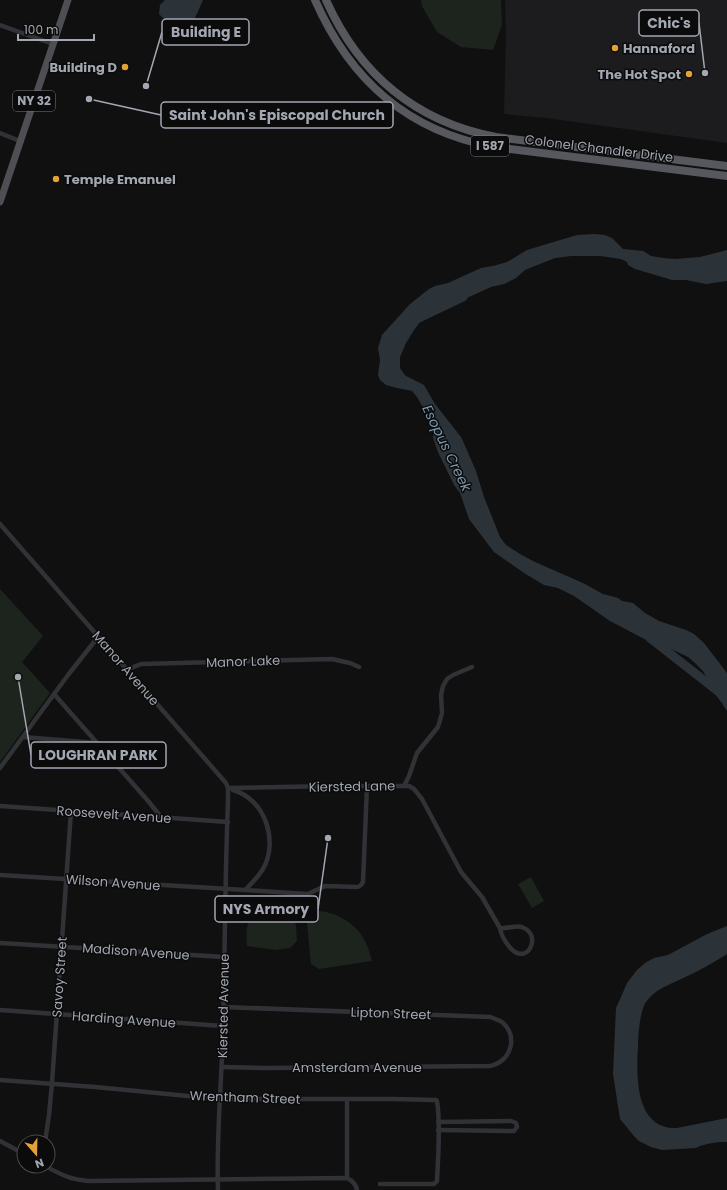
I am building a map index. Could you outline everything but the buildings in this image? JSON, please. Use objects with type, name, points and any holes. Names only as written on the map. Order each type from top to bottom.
[{"type":"highway","name":"Colonel Chandler Drive","points":[[315,0],[334,39],[352,64],[368,82],[389,101],[409,115],[445,133],[475,143],[494,147],[727,176]]},
{"type":"highway","name":"Colonel Chandler Drive","points":[[326,0],[346,38],[360,58],[372,71],[392,90],[407,101],[423,112],[444,122],[496,137],[727,166]]},
{"type":"main road","name":"NY 32","points":[[0,202],[68,0]]},
{"type":"street","points":[[0,26],[53,44]]},
{"type":"street","points":[[0,134],[20,140]]},
{"type":"street","name":"Manor Avenue","points":[[0,524],[226,783],[228,788]]},
{"type":"street","points":[[0,768],[98,637]]},
{"type":"street","name":"Manor Lake","points":[[127,670],[141,664],[332,659],[350,663],[359,667]]},
{"type":"street","points":[[404,786],[417,753],[438,727],[442,713],[441,695],[445,682],[453,674],[472,667]]},
{"type":"street","points":[[54,694],[150,802],[161,817]]},
{"type":"street","points":[[23,737],[97,743]]},
{"type":"street","name":"Wilson Avenue","points":[[0,875],[307,894],[325,886],[358,887],[364,882],[367,786]]},
{"type":"street","name":"Kiersted Lane","points":[[228,788],[409,786],[414,789],[422,800],[461,872],[482,897],[500,928]]},
{"type":"street","points":[[228,822],[228,788],[239,791],[248,797],[264,816],[268,828],[270,840],[266,861],[263,869],[245,890]]},
{"type":"street","name":"Roosevelt Avenue","points":[[0,806],[228,822]]},
{"type":"street","name":"Savoy Street","points":[[46,1134],[52,1083],[71,811]]},
{"type":"street","name":"Kiersted Avenue","points":[[218,1190],[219,1099],[222,1067],[224,1007],[228,822]]},
{"type":"street","points":[[518,926],[524,928],[529,933],[532,940],[532,947],[524,954],[512,951],[504,939],[500,928],[518,926]]},
{"type":"street","name":"Madison Avenue","points":[[0,943],[224,957]]},
{"type":"street","name":"Lipton Street","points":[[224,1007],[491,1017],[503,1023],[511,1038],[508,1056],[504,1060],[492,1066]]},
{"type":"street","name":"Harding Avenue","points":[[0,1010],[223,1026]]},
{"type":"street","name":"Amsterdam Avenue","points":[[222,1067],[492,1066]]},
{"type":"street","name":"Wrentham Street","points":[[0,1080],[52,1083],[219,1099],[436,1100],[438,1107],[438,1122]]},
{"type":"street","points":[[347,1099],[347,1178]]},
{"type":"street","points":[[380,1184],[435,1183],[437,1181],[438,1122],[511,1121],[516,1123],[517,1127],[514,1131],[438,1130]]},
{"type":"street","points":[[0,1140],[16,1149]]},
{"type":"street","points":[[56,1171],[67,1177],[88,1181],[347,1178],[353,1181],[357,1190]]},
{"type":"shaded area","points":[[421,0],[501,0],[502,25],[493,50],[461,47],[437,32],[422,6]]},
{"type":"shaded area","points":[[505,0],[727,0],[727,143],[546,118],[504,114],[506,35]]},
{"type":"shaded area","points":[[0,589],[43,636],[22,662],[50,693],[0,762]]},
{"type":"shaded area","points":[[531,877],[544,901],[532,908],[518,884]]},
{"type":"shaded area","points":[[270,901],[291,901],[296,926],[297,941],[290,948],[276,950],[247,946],[247,927],[250,919]]},
{"type":"shaded area","points":[[320,911],[334,914],[353,925],[363,937],[372,961],[319,969],[311,964],[306,913]]},
{"type":"water","points":[[165,0],[203,0],[195,18],[190,22],[163,18],[159,14],[160,5]]},
{"type":"water","points":[[577,235],[605,235],[612,238],[623,249],[643,251],[651,256],[663,258],[675,259],[700,257],[727,250],[727,281],[706,284],[686,280],[672,280],[635,269],[621,259],[600,256],[571,256],[555,258],[525,270],[516,278],[504,284],[491,287],[460,301],[450,302],[432,310],[423,318],[406,343],[400,357],[400,368],[406,376],[424,385],[435,404],[461,437],[476,471],[484,497],[500,537],[506,545],[535,562],[583,583],[603,594],[618,598],[622,601],[633,603],[645,613],[659,621],[694,634],[704,643],[727,673],[727,711],[703,671],[688,657],[663,645],[650,642],[610,621],[574,596],[558,588],[544,585],[494,552],[469,519],[460,493],[454,485],[438,452],[433,438],[433,430],[430,420],[417,397],[412,391],[386,385],[380,380],[378,375],[380,360],[378,348],[382,335],[410,304],[429,289],[448,283],[481,268],[507,262],[527,250]]},
{"type":"water","points":[[727,926],[727,954],[711,964],[662,988],[646,1002],[642,1011],[640,1023],[637,1072],[641,1099],[646,1111],[653,1120],[663,1126],[677,1128],[727,1118],[727,1142],[711,1143],[696,1148],[662,1150],[651,1147],[639,1141],[620,1119],[613,1074],[616,1008],[627,983],[637,970],[645,963],[654,958],[668,955],[707,934]]},
{"type":"waterway","name":"Esopus Creek","points":[[419,318],[463,297]]},
{"type":"waterway","name":"Esopus Creek","points":[[650,638],[719,692],[727,701]]},
{"type":"place","name":"Hannaford","points":[[615,48]]},
{"type":"place","name":"Building D","points":[[125,67]]},
{"type":"place","name":"Chic's","points":[[705,73]]},
{"type":"place","name":"The Hot Spot","points":[[689,74]]},
{"type":"place","name":"Building E","points":[[146,86]]},
{"type":"place","name":"Saint John's Episcopal Church","points":[[89,99]]},
{"type":"place","name":"Temple Emanuel","points":[[56,179]]},
{"type":"place","name":"LOUGHRAN PARK","points":[[18,677]]},
{"type":"place","name":"NYS Armory","points":[[328,838]]}]
